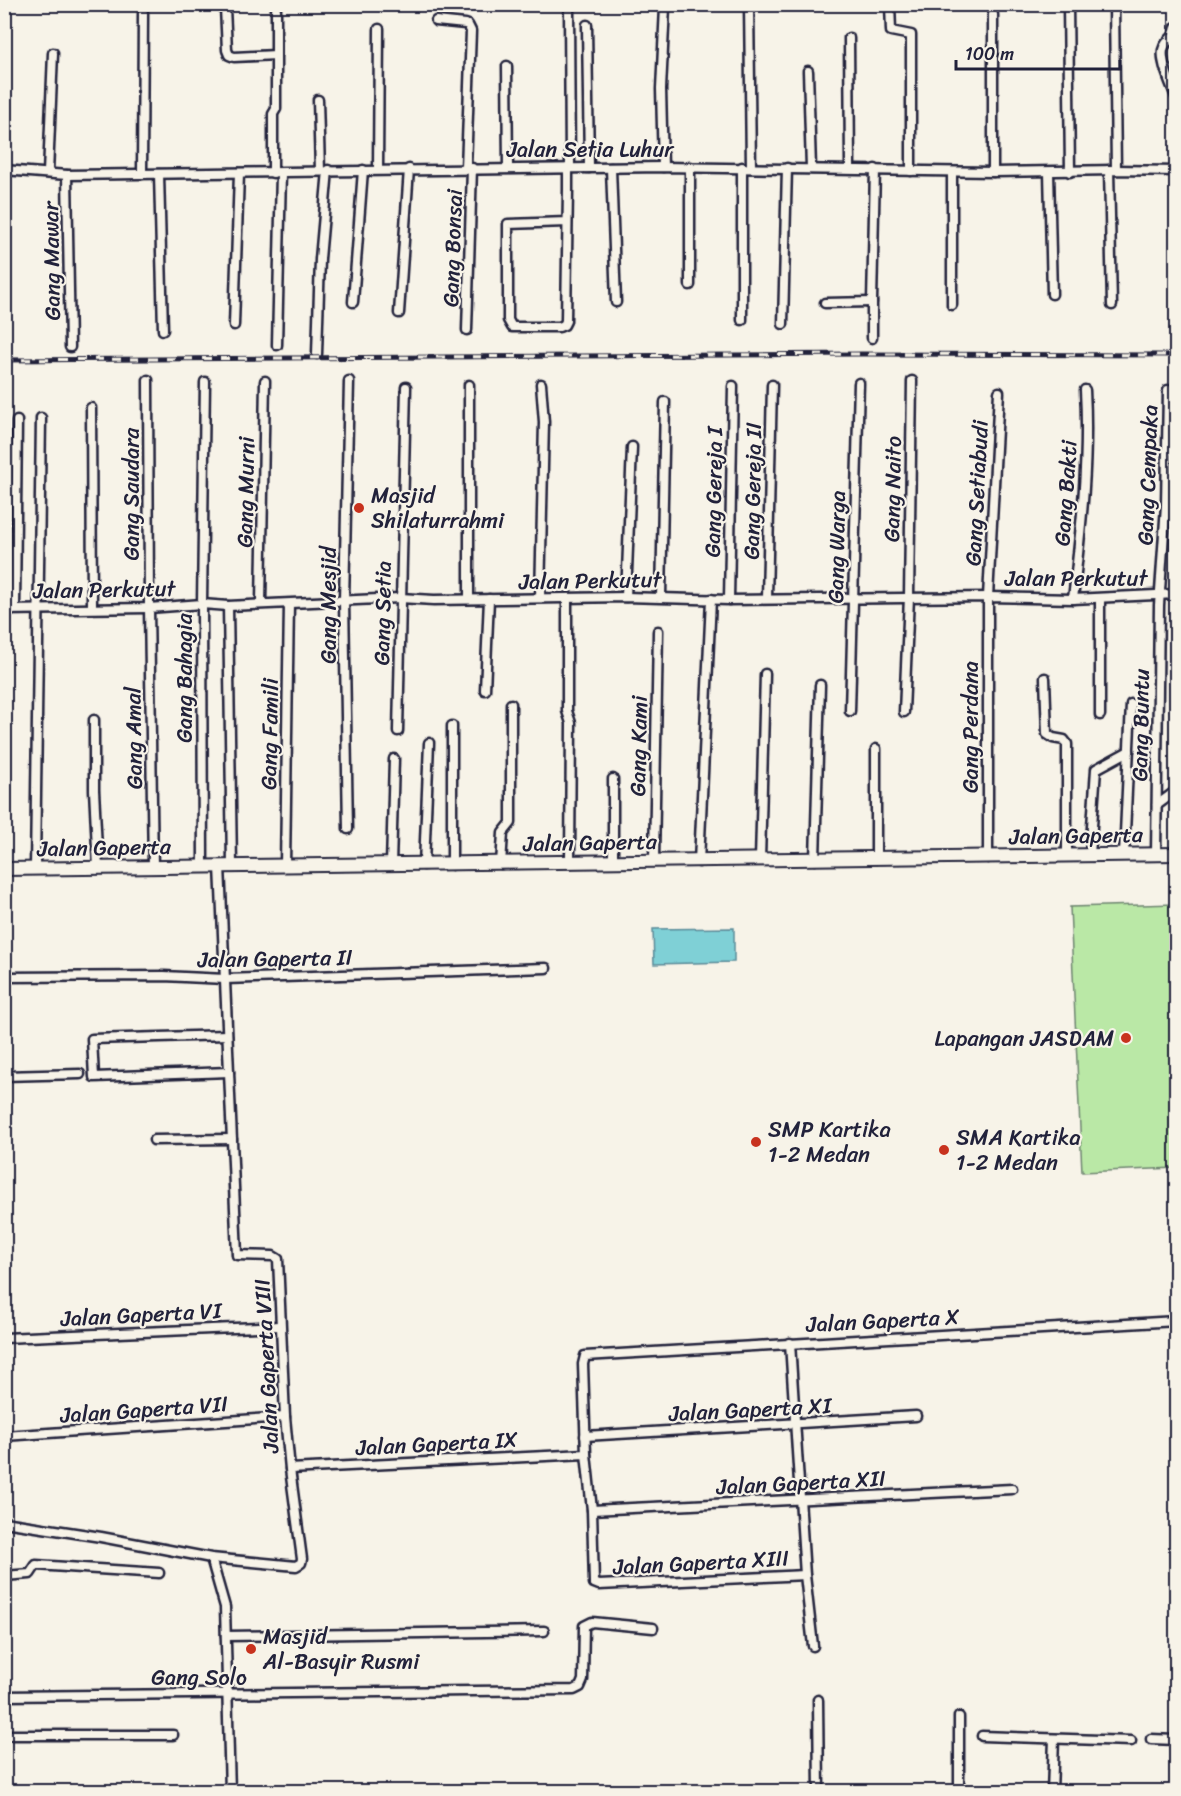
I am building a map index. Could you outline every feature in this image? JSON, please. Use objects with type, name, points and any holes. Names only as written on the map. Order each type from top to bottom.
[{"type":"street","points":[[742,320],[749,4]]},
{"type":"street","points":[[890,4],[891,31],[911,36],[911,171]]},
{"type":"street","points":[[1068,4],[1070,171]]},
{"type":"street","points":[[1112,305],[1114,4]]},
{"type":"street","points":[[225,8],[228,53],[234,57],[276,55]]},
{"type":"street","points":[[663,167],[661,89],[665,8]]},
{"type":"street","points":[[567,222],[510,223],[508,225],[508,320],[512,327],[559,327],[565,323],[569,168],[569,9]]},
{"type":"street","points":[[276,10],[276,109],[273,114],[277,173],[277,345]]},
{"type":"street","points":[[142,174],[143,13]]},
{"type":"street","points":[[993,15],[993,172]]},
{"type":"street","name":"Gang Bonsai","points":[[436,21],[465,24],[471,31],[467,330]]},
{"type":"street","points":[[587,25],[589,168]]},
{"type":"street","points":[[1176,27],[1175,35],[1164,46],[1163,52],[1166,69],[1176,97]]},
{"type":"street","points":[[378,170],[379,29]]},
{"type":"street","points":[[849,38],[850,168]]},
{"type":"street","points":[[48,173],[53,52]]},
{"type":"street","points":[[507,66],[508,168]]},
{"type":"street","points":[[808,71],[811,168]]},
{"type":"street","points":[[317,354],[324,170],[318,100]]},
{"type":"street","name":"Jalan Setia Luhur","points":[[4,170],[67,175],[663,167],[850,168],[952,172],[1176,171]]},
{"type":"street","points":[[690,167],[690,285]]},
{"type":"street","points":[[612,168],[616,302]]},
{"type":"street","points":[[783,324],[787,168]]},
{"type":"street","points":[[399,313],[409,169]]},
{"type":"street","points":[[872,338],[875,169]]},
{"type":"street","points":[[353,302],[363,170]]},
{"type":"street","points":[[952,172],[952,305]]},
{"type":"street","points":[[1049,172],[1052,294]]},
{"type":"street","points":[[234,325],[238,173]]},
{"type":"street","points":[[159,174],[163,330]]},
{"type":"street","name":"Gang Mawar","points":[[67,175],[70,347]]},
{"type":"street","points":[[825,303],[872,302]]},
{"type":"street","name":"Gang Saudara","points":[[148,380],[149,608]]},
{"type":"street","name":"Gang Murni","points":[[261,603],[265,381]]},
{"type":"street","name":"Gang Mesjid","points":[[348,829],[344,601],[349,381]]},
{"type":"street","name":"Gang Naito","points":[[904,712],[909,597],[912,381]]},
{"type":"street","name":"Gang Bahagia","points":[[203,867],[202,604],[205,382]]},
{"type":"street","name":"Gang Warga","points":[[850,711],[858,383]]},
{"type":"street","points":[[540,598],[544,422],[541,384]]},
{"type":"street","points":[[469,385],[469,599]]},
{"type":"street","name":"Gang Gereja II","points":[[767,598],[772,385]]},
{"type":"street","name":"Gang Gereja I","points":[[729,600],[733,386]]},
{"type":"street","name":"Gang Setia","points":[[398,731],[405,387]]},
{"type":"street","name":"Gang Bakti","points":[[1074,599],[1087,446],[1085,390]]},
{"type":"street","name":"Gang Cempaka","points":[[1161,596],[1168,390]]},
{"type":"street","name":"Gang Setiabudi","points":[[988,597],[999,392]]},
{"type":"street","points":[[661,597],[665,402]]},
{"type":"street","points":[[91,408],[92,608]]},
{"type":"street","points":[[35,869],[41,418]]},
{"type":"street","points":[[15,609],[17,421]]},
{"type":"street","points":[[626,597],[632,447]]},
{"type":"street","name":"Jalan Perkutut","points":[[4,610],[149,608],[202,604],[228,606],[400,598],[661,597],[729,600],[988,597],[1100,599],[1176,594]]},
{"type":"street","name":"Gang Buntu","points":[[1156,855],[1161,596]]},
{"type":"street","name":"Gang Perdana","points":[[988,597],[988,858]]},
{"type":"street","points":[[567,598],[567,711],[571,723],[570,863]]},
{"type":"street","points":[[485,690],[489,599]]},
{"type":"street","points":[[699,861],[711,599]]},
{"type":"street","points":[[1100,599],[1100,715]]},
{"type":"street","name":"Gang Famili","points":[[285,866],[289,604]]},
{"type":"street","name":"Jalan Gaperta VIII","points":[[4,1522],[101,1537],[211,1558],[296,1566],[301,1563],[285,1417],[277,1258],[237,1254],[225,979],[228,606]]},
{"type":"street","name":"Gang Amal","points":[[149,608],[153,867]]},
{"type":"street","name":"Gang Kami","points":[[654,861],[658,631]]},
{"type":"street","points":[[760,860],[765,674]]},
{"type":"street","points":[[1045,678],[1047,734],[1064,740],[1067,744],[1067,856]]},
{"type":"street","points":[[815,860],[820,685]]},
{"type":"street","points":[[501,864],[503,833],[511,823],[511,704]]},
{"type":"street","points":[[1124,855],[1131,704]]},
{"type":"street","points":[[94,720],[94,790],[98,868]]},
{"type":"street","points":[[452,726],[452,865]]},
{"type":"street","points":[[424,865],[429,743]]},
{"type":"street","points":[[876,748],[876,860]]},
{"type":"street","points":[[1090,855],[1096,769],[1129,751]]},
{"type":"street","points":[[392,865],[394,759]]},
{"type":"street","points":[[613,779],[613,862]]},
{"type":"street","points":[[1157,805],[1176,791]]},
{"type":"street","name":"Jalan Gaperta","points":[[4,869],[876,860],[1176,854]]},
{"type":"street","name":"Jalan Gaperta II","points":[[4,977],[152,976],[225,979],[546,968]]},
{"type":"street","points":[[227,1035],[92,1040],[94,1077],[229,1072]]},
{"type":"street","points":[[4,1076],[80,1074]]},
{"type":"street","points":[[154,1140],[232,1139]]},
{"type":"street","name":"Jalan Gaperta X","points":[[585,1436],[583,1364],[585,1356],[591,1354],[1176,1321]]},
{"type":"street","name":"Jalan Gaperta VI","points":[[4,1338],[279,1326]]},
{"type":"street","points":[[790,1343],[804,1575],[813,1646]]},
{"type":"street","name":"Jalan Gaperta XI","points":[[585,1436],[916,1416]]},
{"type":"street","name":"Jalan Gaperta VII","points":[[4,1436],[285,1417]]},
{"type":"street","points":[[585,1436],[591,1510]]},
{"type":"street","name":"Jalan Gaperta IX","points":[[290,1469],[586,1454]]},
{"type":"street","name":"Jalan Gaperta XII","points":[[591,1510],[1012,1489]]},
{"type":"street","name":"Jalan Gaperta XIII","points":[[591,1510],[593,1578],[594,1583],[599,1585],[804,1575]]},
{"type":"street","points":[[211,1558],[225,1607],[230,1791]]},
{"type":"street","points":[[4,1576],[30,1574],[36,1565],[159,1573]]},
{"type":"street","name":"Gang Solo","points":[[4,1696],[574,1690],[580,1687],[583,1680],[585,1626],[592,1622],[653,1628]]},
{"type":"street","points":[[226,1636],[544,1631]]},
{"type":"street","points":[[818,1700],[819,1791]]},
{"type":"street","points":[[959,1718],[959,1791]]},
{"type":"street","points":[[4,1735],[173,1735]]},
{"type":"street","points":[[982,1736],[1131,1741]]},
{"type":"street","points":[[1052,1791],[1054,1739]]},
{"type":"street","points":[[1151,1739],[1176,1740]]},
{"type":"green space","name":"Lapangan JASDAM","points":[[1176,904],[1176,1168],[1082,1172],[1070,907]]},
{"type":"water","points":[[734,928],[734,962],[654,964],[653,929]]},
{"type":"railway","points":[[4,360],[862,354],[1176,355]]},
{"type":"place","name":"Masjid Shilaturrahmi","points":[[359,508]]},
{"type":"place","name":"Lapangan JASDAM","points":[[1126,1038]]},
{"type":"place","name":"SMP Kartika 1-2 Medan","points":[[756,1142]]},
{"type":"place","name":"SMA Kartika 1-2 Medan","points":[[944,1150]]},
{"type":"place","name":"Masjid Al-Basyir Rusmi","points":[[251,1649]]}]
